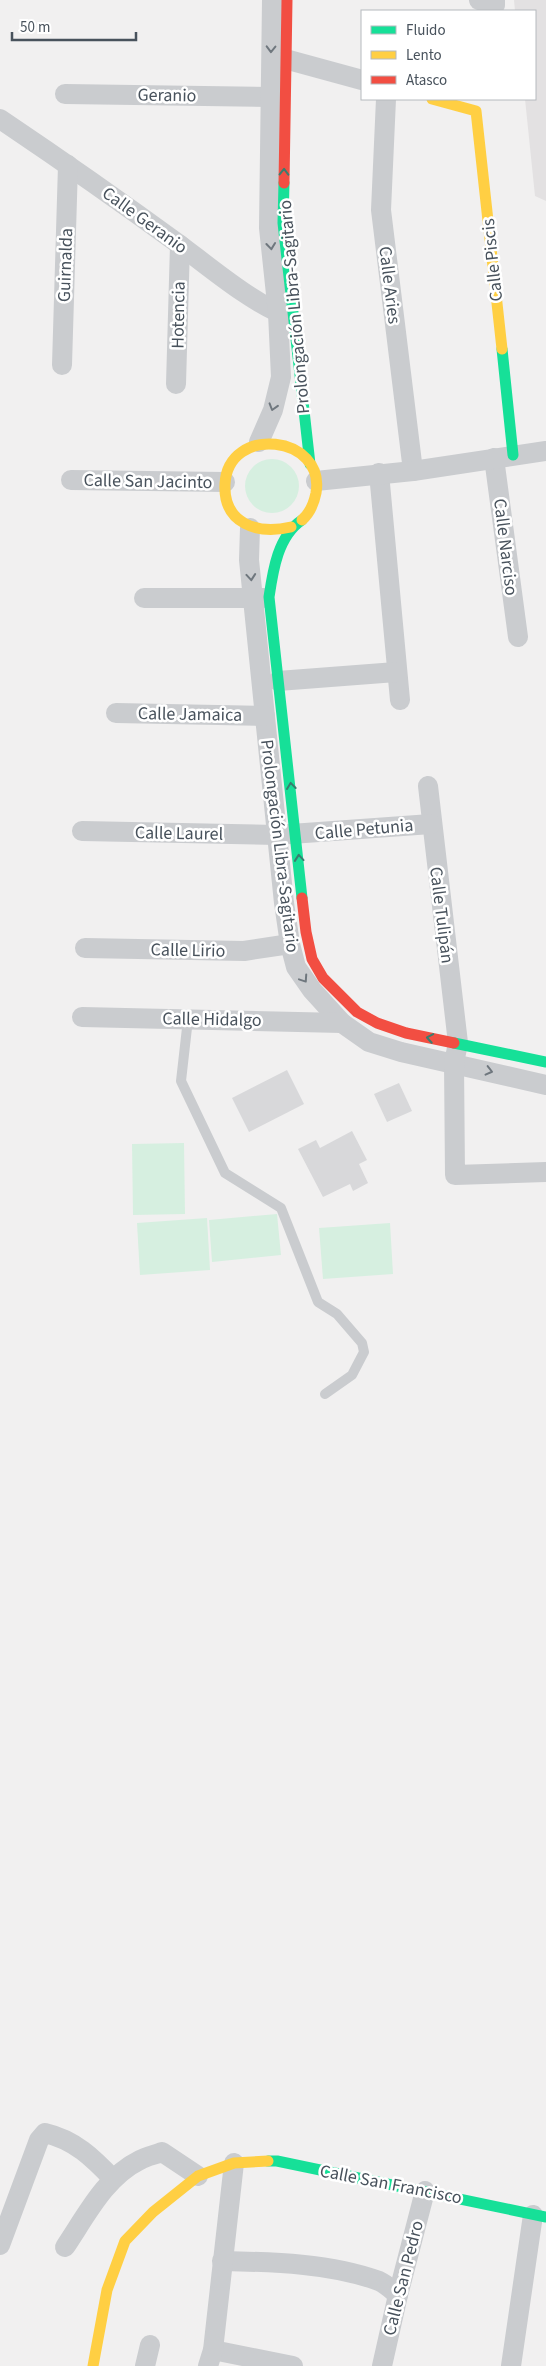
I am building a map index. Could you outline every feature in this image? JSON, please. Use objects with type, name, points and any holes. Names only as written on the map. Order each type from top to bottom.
[{"type":"street","name":"Prolongación Libra-Sagitario","points":[[272,0],[270,228],[313,472]]},
{"type":"street","name":"Prolongación Libra-Sagitario","points":[[259,442],[273,410],[281,377],[286,315],[283,223],[286,0]]},
{"type":"street","points":[[285,59],[361,80]]},
{"type":"street","name":"Geranio","points":[[64,94],[270,97]]},
{"type":"street","name":"Calle Aries","points":[[386,100],[381,210],[413,471]]},
{"type":"street","name":"Calle Piscis","points":[[436,100],[476,111],[504,456]]},
{"type":"street","name":"Calle Geranio","points":[[0,118],[236,286],[286,315]]},
{"type":"street","name":"Guirnalda","points":[[62,365],[68,165]]},
{"type":"street","name":"Hotencia","points":[[176,384],[180,245]]},
{"type":"street","points":[[259,442],[280,442],[298,450],[313,472],[314,499],[306,516],[292,527],[278,532],[264,532],[250,528],[239,520],[230,509],[226,496],[225,482],[228,469],[236,457],[246,448],[259,442]]},
{"type":"street","points":[[313,472],[379,473],[413,471],[546,451]]},
{"type":"street","name":"Calle Narciso","points":[[504,456],[518,637]]},
{"type":"street","points":[[379,473],[400,700]]},
{"type":"street","name":"Calle San Jacinto","points":[[71,480],[225,482]]},
{"type":"street","name":"Prolongación Libra-Sagitario","points":[[292,527],[261,598],[265,716],[290,944],[296,967],[312,990],[342,1024],[369,1042],[401,1052],[546,1085]]},
{"type":"street","name":"Prolongación Libra-Sagitario","points":[[250,528],[250,560],[261,598],[278,681],[297,834],[306,932],[312,959],[323,978],[357,1012],[377,1024],[406,1033],[546,1062]]},
{"type":"street","points":[[144,598],[261,598]]},
{"type":"street","points":[[278,681],[396,672]]},
{"type":"street","name":"Calle Jamaica","points":[[116,713],[265,716]]},
{"type":"street","name":"Calle Tulipán","points":[[428,786],[458,1043],[454,1063],[455,1175],[546,1172]]},
{"type":"street","name":"Calle Petunia","points":[[277,835],[431,824]]},
{"type":"street","name":"Calle Laurel","points":[[82,831],[277,835]]},
{"type":"street","name":"Calle Lirio","points":[[85,948],[244,950],[290,944]]},
{"type":"street","name":"Calle Hidalgo","points":[[82,1017],[342,1024]]},
{"type":"street","points":[[0,2245],[39,2140],[46,2133],[55,2135],[87,2151],[113,2179]]},
{"type":"street","points":[[65,2248],[96,2200],[113,2179],[140,2160],[162,2152],[198,2176]]},
{"type":"street","name":"Calle San Francisco","points":[[93,2366],[107,2290],[125,2241],[153,2212],[198,2176],[234,2163],[277,2161],[539,2216]]},
{"type":"street","points":[[234,2163],[210,2358],[293,2366]]},
{"type":"street","name":"Calle San Pedro","points":[[382,2366],[425,2191]]},
{"type":"street","points":[[511,2366],[539,2216]]},
{"type":"street","points":[[222,2260],[272,2262],[331,2269],[381,2282],[398,2295]]},
{"type":"street","points":[[145,2366],[150,2345]]},
{"type":"lane","points":[[188,1019],[181,1081],[224,1173],[281,1208],[318,1302],[337,1314],[362,1343],[364,1352],[352,1375],[325,1394]]},
{"type":"shaded area","points":[[514,0],[546,0],[546,201],[535,196],[525,100],[536,100],[536,10],[515,10]]},
{"type":"green space","points":[[267,459],[277,459],[287,463],[295,471],[299,486],[295,501],[287,509],[277,513],[267,513],[257,509],[249,501],[245,491],[245,481],[249,471],[257,463]]},
{"type":"green space","points":[[184,1143],[185,1214],[133,1215],[132,1144]]},
{"type":"green space","points":[[277,1214],[281,1255],[212,1262],[209,1220]]},
{"type":"green space","points":[[207,1218],[210,1270],[140,1275],[137,1223]]},
{"type":"green space","points":[[390,1223],[393,1274],[323,1279],[319,1228]]},
{"type":"building","points":[[287,1070],[304,1104],[249,1132],[232,1098]]},
{"type":"building","points":[[399,1083],[412,1111],[387,1122],[374,1094]]},
{"type":"building","points":[[352,1131],[367,1160],[359,1164],[368,1183],[353,1191],[350,1184],[323,1197],[298,1149],[316,1140],[320,1148]]},
{"type":"traffic: fast","points":[[284,183],[283,223],[310,464]]},
{"type":"traffic: fast","points":[[502,349],[513,455]]},
{"type":"traffic: fast","points":[[302,520],[287,535],[282,544],[272,576],[269,597],[302,898]]},
{"type":"traffic: fast","points":[[454,1043],[546,1062]]},
{"type":"traffic: fast","points":[[268,2161],[277,2161],[546,2217]]},
{"type":"traffic: slow","points":[[436,100],[476,111],[502,349]]},
{"type":"traffic: slow","points":[[291,527],[279,529],[255,527],[245,524],[230,509],[226,498],[225,484],[230,465],[242,452],[258,445],[275,444],[292,449],[306,459],[315,473],[316,493],[311,508],[302,520]]},
{"type":"traffic: slow","points":[[93,2366],[107,2290],[125,2241],[153,2212],[198,2176],[234,2163],[268,2161]]},
{"type":"traffic: jam","points":[[284,183],[287,0]]},
{"type":"traffic: jam","points":[[302,898],[306,932],[312,959],[323,978],[357,1012],[377,1023],[406,1033],[454,1043]]}]
